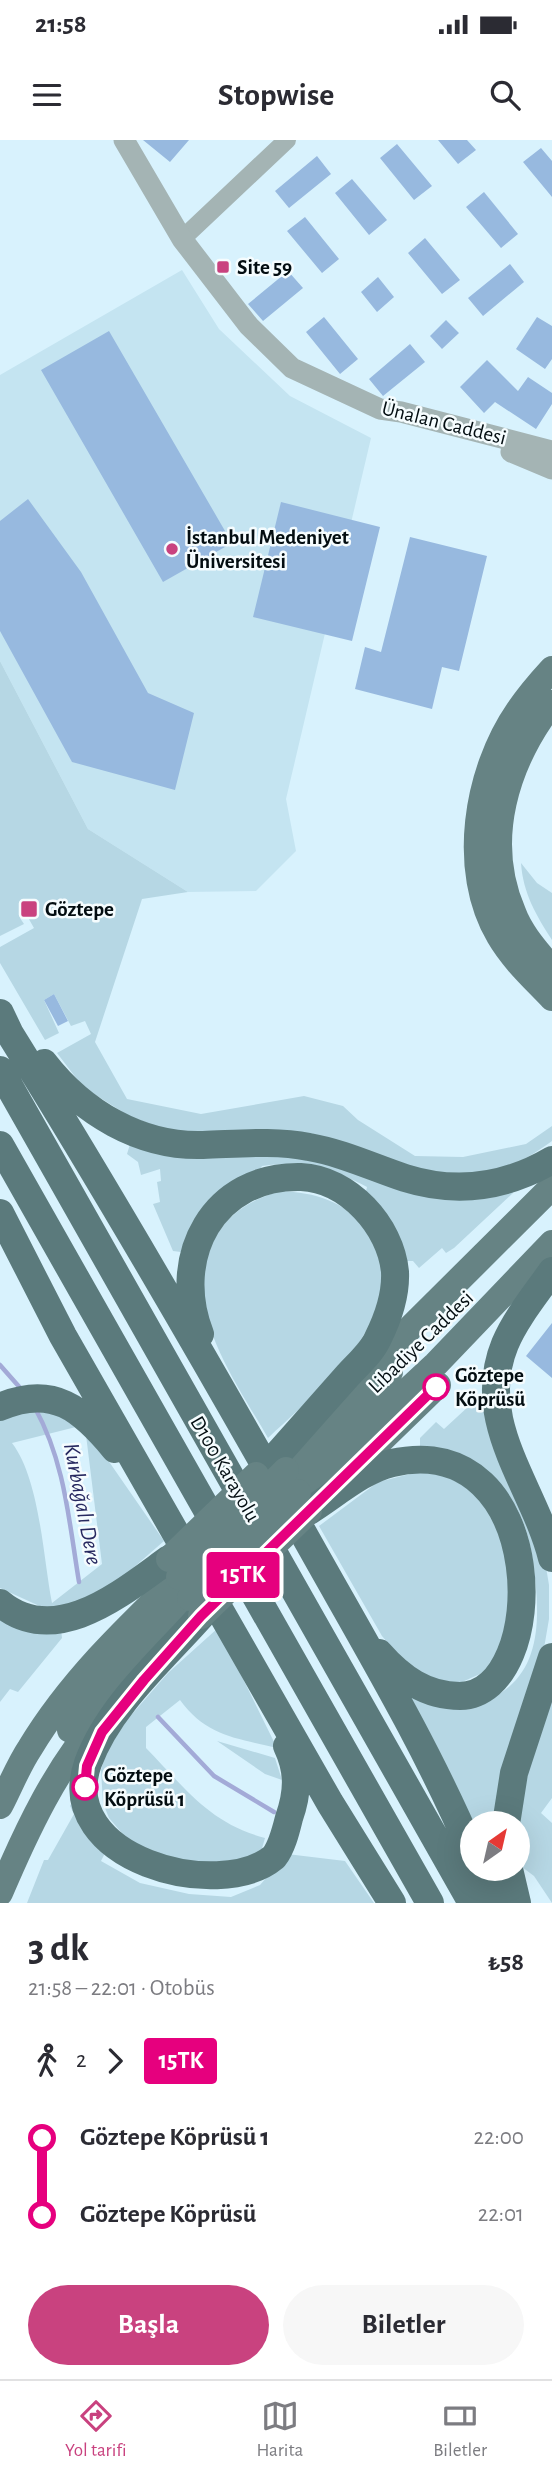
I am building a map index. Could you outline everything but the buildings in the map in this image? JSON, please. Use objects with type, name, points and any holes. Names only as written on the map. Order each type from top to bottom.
[{"type":"highway","points":[[0,999],[21,1034],[61,1085],[90,1110],[109,1121],[160,1140],[184,1145],[278,1143],[308,1146],[370,1163],[405,1178],[443,1186],[499,1184],[529,1174],[552,1160]]},
{"type":"highway","points":[[0,1013],[220,1385],[401,1707],[460,1828]]},
{"type":"highway","name":"D100 Karayolu","points":[[0,1070],[472,1903]]},
{"type":"highway","name":"D100 Karayolu","points":[[0,1145],[430,1903]]},
{"type":"highway","points":[[220,1385],[197,1326],[190,1284],[192,1259],[207,1222],[240,1192],[278,1179],[302,1177],[343,1192],[363,1206],[379,1228],[389,1249],[395,1280],[389,1311],[377,1341],[293,1482]]},
{"type":"highway","points":[[0,1213],[63,1336],[245,1654],[392,1903]]},
{"type":"highway","points":[[552,1271],[506,1342],[495,1398],[502,1437],[534,1504],[552,1558]]},
{"type":"highway","points":[[0,1407],[14,1401],[36,1398],[74,1406],[99,1429],[165,1510]]},
{"type":"highway","points":[[293,1482],[412,1461],[440,1461],[461,1466],[492,1488],[517,1528],[528,1577],[530,1606],[526,1641],[518,1660],[489,1689],[471,1696],[432,1694],[393,1669],[354,1623]]},
{"type":"highway","points":[[185,1588],[102,1732],[87,1766],[85,1787],[88,1812],[101,1839],[120,1856],[141,1869],[164,1877],[212,1883],[239,1880],[259,1870],[275,1857],[293,1805],[297,1784],[294,1761],[245,1654]]},
{"type":"highway","points":[[0,1603],[32,1618],[54,1619],[185,1588]]},
{"type":"highway","points":[[508,1811],[514,1773],[552,1657]]},
{"type":"highway","points":[[484,1881],[494,1903]]},
{"type":"highway","points":[[512,1881],[517,1903]]},
{"type":"main road","points":[[552,669],[518,711],[495,757],[479,810],[477,838],[485,903],[498,935],[514,958],[552,998]]},
{"type":"main road","points":[[552,703],[529,732],[514,766],[503,797],[499,849],[500,877],[513,915],[552,969]]},
{"type":"main road","points":[[0,1865],[14,1826],[49,1761],[99,1692],[185,1588],[293,1482],[398,1341],[552,1187]]},
{"type":"main road","name":"Libadiye Caddesi","points":[[293,1482],[432,1331],[552,1210]]},
{"type":"main road","name":"Libadiye Caddesi","points":[[293,1482],[436,1364],[552,1243]]},
{"type":"main road","points":[[0,1806],[30,1748],[77,1682],[114,1640],[185,1588],[293,1482],[420,1404],[552,1264]]},
{"type":"main road","points":[[0,1893],[37,1814],[185,1588]]},
{"type":"main road","points":[[0,1776],[44,1700],[113,1607]]},
{"type":"street","name":"Ünalan Caddesi","points":[[124,140],[182,239],[249,326],[292,368],[380,409],[552,451]]},
{"type":"street","points":[[182,239],[287,140]]},
{"type":"street","points":[[380,409],[415,426],[523,455],[552,469]]},
{"type":"shaded area","name":"İstanbul Medeniyet Üniversitesi","points":[[182,270],[219,329],[290,396],[371,438],[286,799],[296,851],[256,891],[188,892],[88,829],[0,661],[0,375]]},
{"type":"shaded area","points":[[0,661],[88,829],[188,892],[142,899],[95,1042],[127,1099],[201,1114],[304,1096],[343,1106],[358,1120],[415,1156],[463,1157],[526,1144],[552,1126],[552,1141],[525,1159],[500,1169],[441,1176],[174,1133],[129,1116],[83,1087],[57,1053],[91,1034],[85,1021],[71,1026],[54,994],[44,1000],[59,1033],[45,1040],[0,963],[0,947],[34,928],[26,914],[20,918],[24,924],[0,936]]},
{"type":"shaded area","points":[[521,863],[537,883],[552,893],[552,940],[531,903],[524,884]]},
{"type":"shaded area","points":[[131,1141],[280,1152],[512,1190],[513,1193],[454,1248],[446,1253],[442,1248],[419,1268],[413,1261],[407,1261],[365,1196],[367,1187],[316,1166],[262,1166],[257,1175],[181,1252],[173,1251],[153,1204],[160,1202],[157,1182],[161,1181],[160,1169],[141,1175],[138,1162],[127,1154]]},
{"type":"shaded area","points":[[281,1191],[328,1200],[357,1219],[365,1229],[379,1259],[381,1288],[373,1317],[357,1345],[337,1371],[268,1438],[225,1364],[205,1310],[202,1283],[207,1257],[225,1223],[246,1205]]},
{"type":"shaded area","points":[[470,1405],[486,1408],[544,1555],[549,1585],[549,1619],[543,1654],[497,1811],[467,1811],[404,1695],[454,1705],[483,1702],[514,1682],[524,1669],[535,1639],[537,1605],[534,1569],[522,1520],[506,1491],[480,1467],[451,1455],[420,1451],[420,1438],[436,1422],[444,1429]]},
{"type":"shaded area","points":[[37,1408],[84,1425],[12,1443],[29,1477],[35,1498],[52,1603],[102,1564],[85,1427],[164,1541],[101,1596],[46,1609],[0,1588],[0,1418]]},
{"type":"shaded area","points":[[422,1471],[444,1475],[484,1497],[516,1578],[498,1666],[453,1686],[408,1667],[382,1636],[319,1526],[378,1482]]},
{"type":"shaded area","points":[[0,1620],[17,1628],[61,1629],[62,1638],[18,1692],[10,1689],[0,1702]]},
{"type":"shaded area","points":[[218,1628],[277,1748],[223,1734],[200,1721],[180,1700],[146,1727],[146,1748],[186,1790],[228,1823],[265,1838],[258,1862],[191,1873],[127,1839],[109,1818],[103,1803],[101,1770],[106,1753],[126,1721],[168,1673]]},
{"type":"shaded area","points":[[552,1669],[552,1798],[541,1813],[552,1823],[552,1903],[530,1873],[530,1811],[516,1811],[513,1789]]},
{"type":"shaded area","points":[[217,1741],[275,1758],[282,1780],[265,1774]]},
{"type":"shaded area","points":[[77,1793],[105,1853],[101,1861],[140,1883],[189,1894],[231,1897],[260,1885],[287,1854],[345,1861],[374,1903],[27,1903],[44,1860],[48,1860],[74,1814],[70,1806]]},
{"type":"waterway","name":"Kurbağalı Dere","points":[[0,1365],[22,1390]]},
{"type":"waterway","name":"Kurbağalı Dere","points":[[35,1408],[59,1471],[79,1582]]},
{"type":"waterway","name":"Kurbağalı Dere","points":[[158,1717],[214,1776],[274,1812]]},
{"type":"bus line","name":"15TK","points":[[85,1787],[87,1766],[102,1732],[144,1680],[201,1616],[436,1387]]},
{"type":"place","name":"Site 59","points":[[223,267]]},
{"type":"place","name":"İstanbul Medeniyet Üniversitesi","points":[[172,549]]},
{"type":"place","name":"Göztepe","points":[[29,909]]},
{"type":"place","name":"Göztepe Köprüsü","points":[[436,1387]]},
{"type":"place","name":"Göztepe Köprüsü 1","points":[[85,1787]]}]
